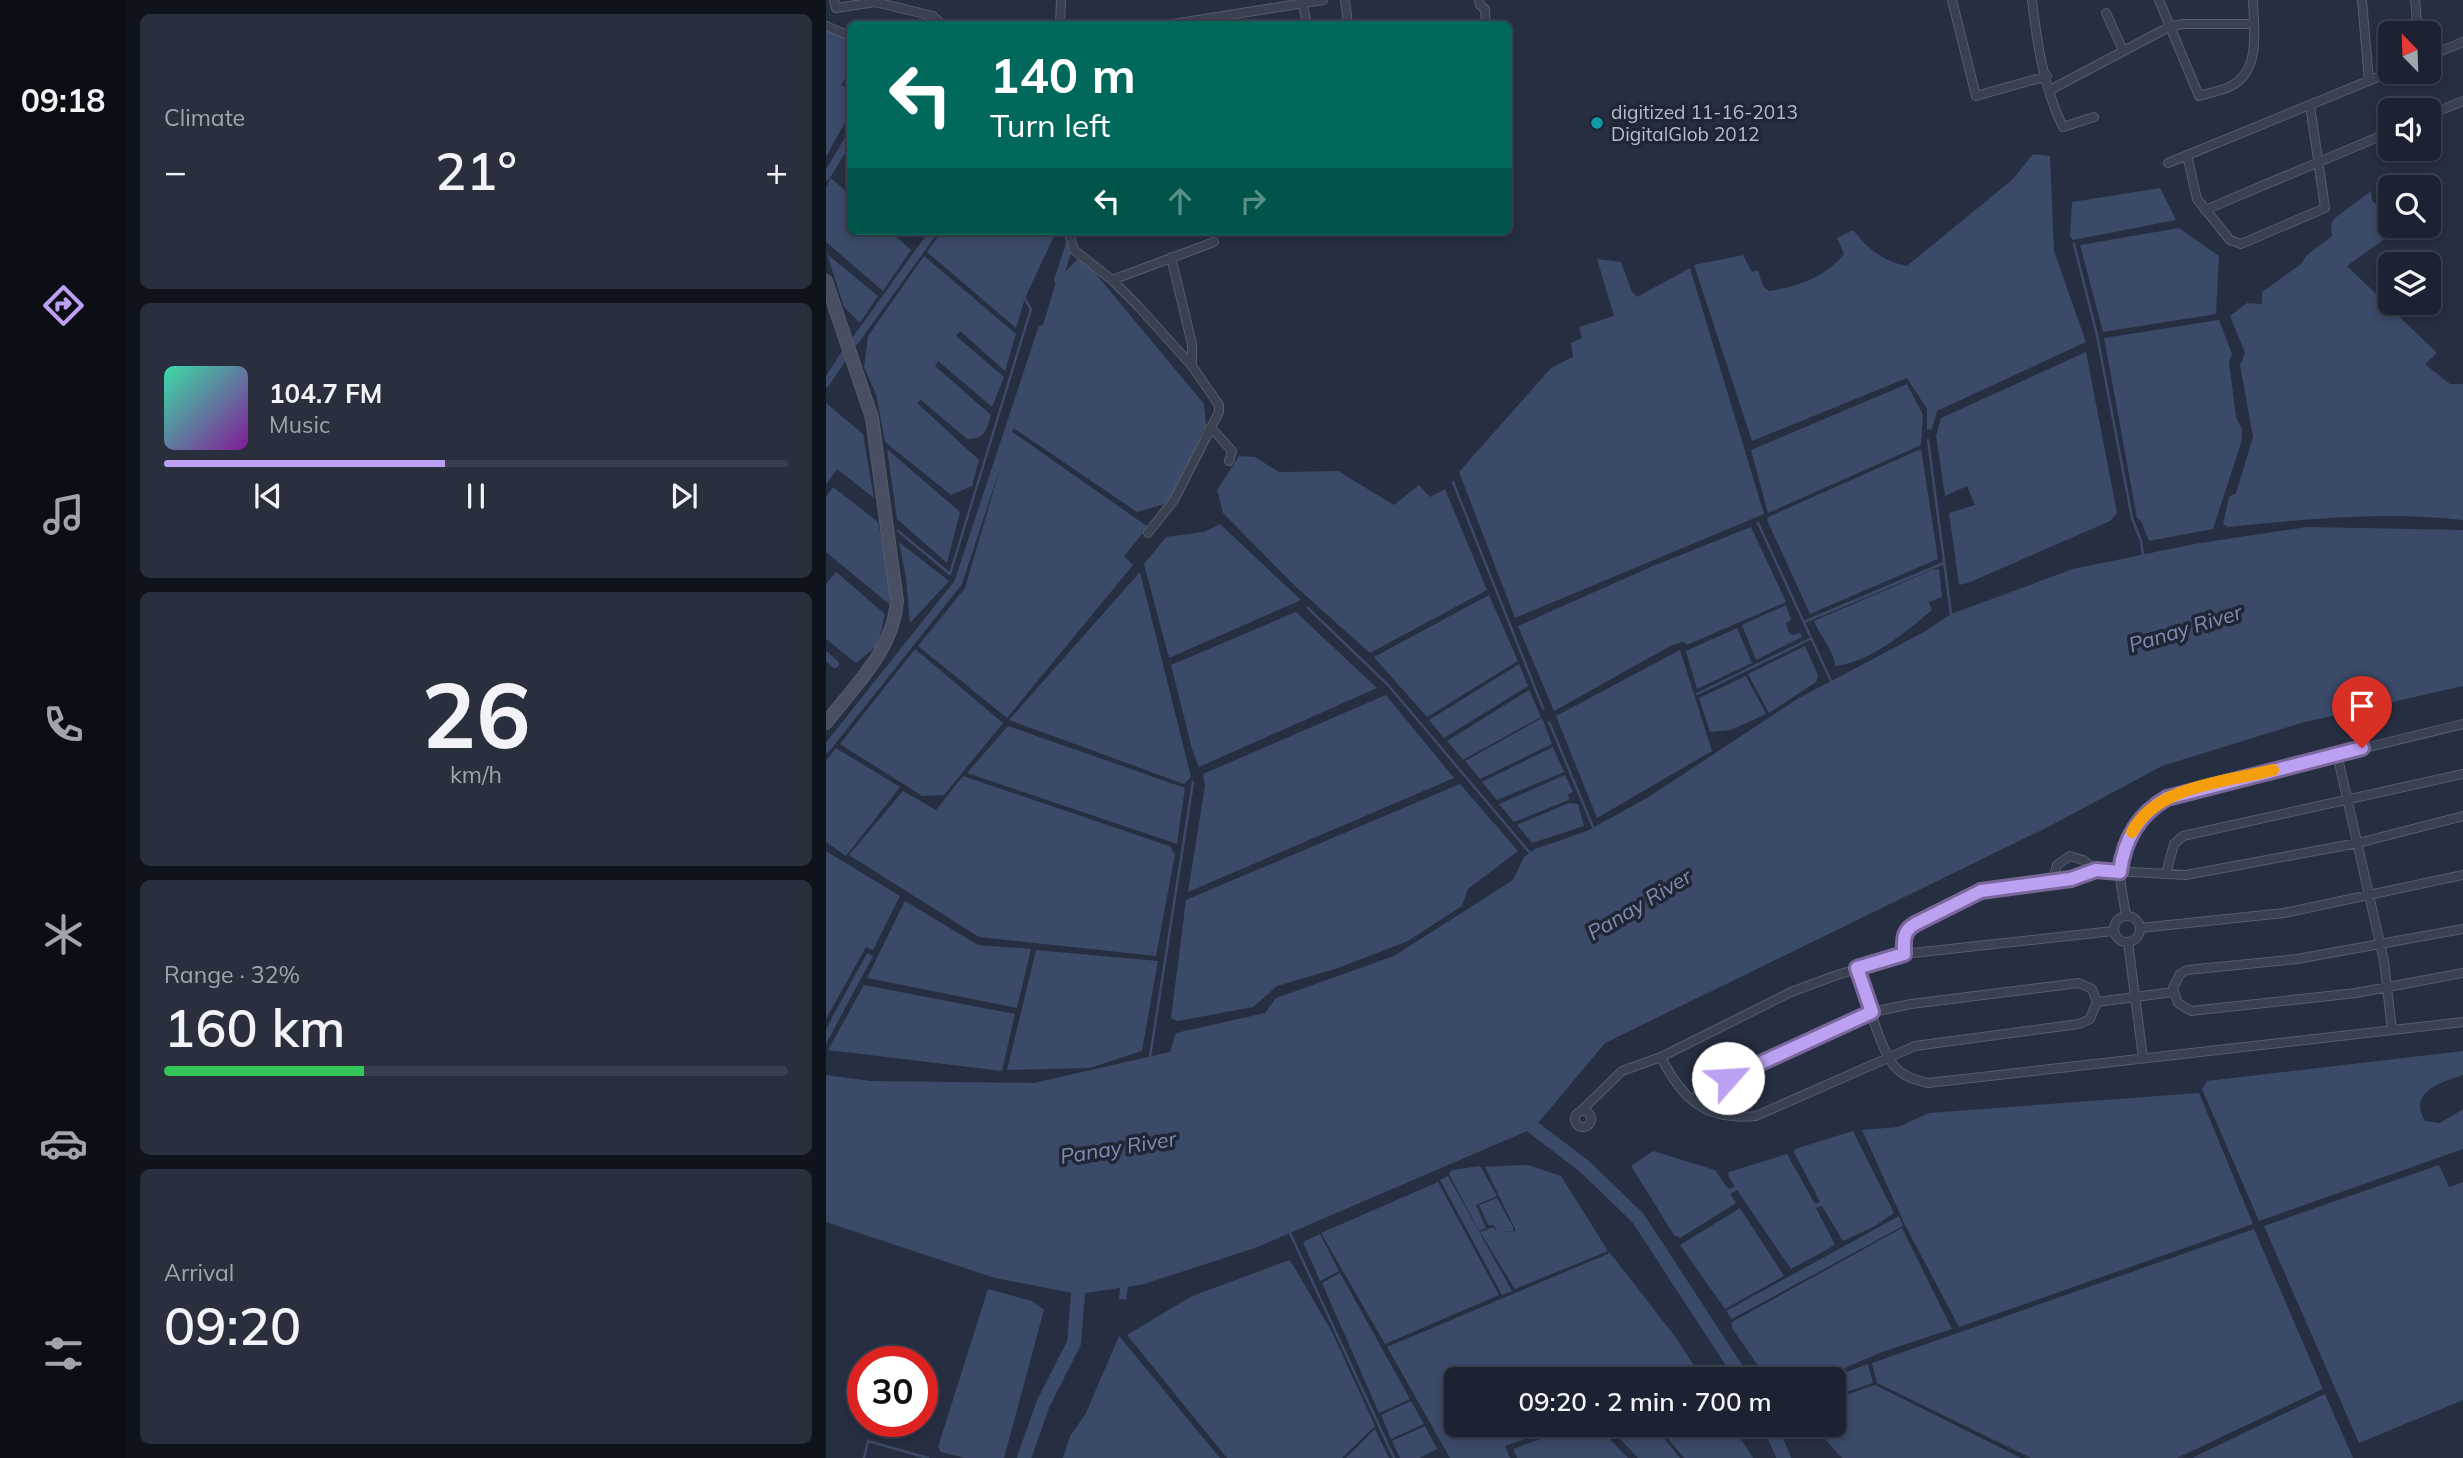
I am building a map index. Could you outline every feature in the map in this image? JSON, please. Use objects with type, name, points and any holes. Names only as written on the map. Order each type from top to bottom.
[{"type":"main road","points":[[826,281],[872,418],[897,601],[892,631],[881,652],[826,723]]},
{"type":"street","points":[[834,0],[836,8],[875,2],[933,16],[938,21]]},
{"type":"street","points":[[1060,21],[1061,0]]},
{"type":"street","points":[[1191,21],[1323,0]]},
{"type":"street","points":[[1345,0],[1348,21]]},
{"type":"street","points":[[1479,0],[1485,9],[1486,21]]},
{"type":"street","points":[[1952,0],[1976,96],[2047,76]]},
{"type":"street","points":[[2032,0],[2036,37],[2053,106],[2063,127],[2094,117]]},
{"type":"street","points":[[2159,0],[2199,96],[2230,87],[2242,79],[2251,66],[2253,0]]},
{"type":"street","points":[[2362,0],[2369,80]]},
{"type":"street","points":[[2415,0],[2417,21]]},
{"type":"street","points":[[1302,2],[1306,21]]},
{"type":"street","points":[[2106,13],[2123,50]]},
{"type":"street","points":[[2050,90],[2169,27],[2183,24],[2254,24]]},
{"type":"street","points":[[826,26],[847,35]]},
{"type":"street","points":[[2441,51],[2463,42]]},
{"type":"street","points":[[2168,163],[2378,77]]},
{"type":"street","points":[[2441,110],[2463,101]]},
{"type":"street","points":[[2187,155],[2197,199],[2230,240],[2241,244],[2325,208],[2310,105]]},
{"type":"street","points":[[2205,210],[2378,137]]},
{"type":"street","points":[[1069,235],[1074,250],[1112,279],[1192,366],[1219,405],[1219,412],[1174,500],[1148,533]]},
{"type":"street","points":[[1112,279],[1214,242]]},
{"type":"street","points":[[1171,257],[1192,344],[1192,366]]},
{"type":"street","points":[[1209,429],[1232,451],[1228,461]]},
{"type":"street","points":[[2126,915],[2120,872],[2125,845],[2145,814],[2167,798],[2463,724]]},
{"type":"street","points":[[2337,754],[2380,944],[2392,1030]]},
{"type":"street","points":[[2166,874],[2175,845],[2183,836],[2347,802],[2463,774]]},
{"type":"street","points":[[1904,954],[1904,935],[1907,929],[1970,896],[1992,889],[2071,879],[2096,870],[2186,876],[2358,843],[2463,816]]},
{"type":"street","points":[[2053,880],[2057,865],[2070,856],[2084,860],[2096,870]]},
{"type":"street","points":[[2140,928],[2284,912],[2463,875]]},
{"type":"street","points":[[2113,931],[2120,941],[2129,942],[2138,936],[2140,928],[2137,920],[2126,915]]},
{"type":"street","points":[[2113,931],[2118,919],[2126,915]]},
{"type":"street","points":[[2463,929],[2297,959],[2187,970],[2175,980],[2173,992],[2178,1003],[2191,1011],[2356,993],[2463,973]]},
{"type":"street","points":[[1582,1110],[1622,1071],[1661,1056],[1791,992],[1857,968],[1904,954],[2113,931]]},
{"type":"street","points":[[2129,942],[2143,1058]]},
{"type":"street","points":[[1857,968],[1887,1056],[1906,1076],[1940,1083],[2463,1022]]},
{"type":"street","points":[[1661,1056],[1683,1095],[1697,1105],[1729,1116],[1756,1116],[1887,1056],[1935,1042],[2079,1024],[2090,1019],[2097,1002],[2092,989],[2079,983],[1912,1004],[1872,1012],[1768,1059],[1691,1099]]},
{"type":"street","points":[[2097,1002],[2173,992]]},
{"type":"water","points":[[826,24],[847,37],[847,75],[841,85],[847,88],[847,118],[826,157]]},
{"type":"water","points":[[2033,154],[2050,156],[2054,251],[2086,342],[1937,411],[1932,429],[1927,430],[1927,409],[1907,378],[1752,441],[1694,265],[1743,255],[1752,272],[1758,270],[1763,286],[1769,291],[1780,289],[1810,280],[1837,262],[1844,254],[1837,238],[1853,230],[1877,253],[1907,266],[2013,179]]},
{"type":"water","points":[[831,178],[847,192],[847,235],[894,235],[911,250],[883,291],[826,242],[826,187]]},
{"type":"water","points":[[2160,188],[2176,220],[2073,240],[2070,236],[2072,202]]},
{"type":"water","points":[[2371,191],[2372,200],[2378,207],[2378,238],[2386,238],[2347,266],[2378,296],[2378,315],[2398,315],[2437,353],[2425,364],[2450,384],[2463,384],[2463,520],[2375,516],[2228,527],[2223,524],[2229,497],[2236,493],[2253,437],[2240,365],[2245,353],[2230,316],[2247,303],[2262,304],[2262,292],[2301,264],[2307,255],[2332,236],[2331,224]]},
{"type":"water","points":[[2179,228],[2219,256],[2216,314],[2103,332],[2080,245]]},
{"type":"water","points":[[939,235],[1055,235],[1025,298],[1016,328],[927,252]]},
{"type":"water","points":[[827,254],[878,296],[860,323],[844,307]]},
{"type":"water","points":[[924,256],[1016,334],[1005,371],[960,331],[956,336],[1004,377],[992,407],[938,361],[935,366],[991,415],[981,436],[967,439],[921,400],[917,403],[979,460],[972,486],[951,495],[885,442],[876,394],[864,367],[868,336]]},
{"type":"water","points":[[1081,256],[1204,404],[1206,424],[1172,502],[1137,512],[1012,427],[1059,272],[1065,272]]},
{"type":"water","points":[[1597,259],[1621,262],[1632,292],[1637,297],[1690,268],[1764,514],[1515,618],[1459,472],[1551,368],[1573,357],[1571,343],[1582,338],[1579,327],[1614,316]]},
{"type":"water","points":[[2219,320],[2232,354],[2229,362],[2236,417],[2242,429],[2242,440],[2213,529],[2149,541],[2141,521],[2137,518],[2104,338]]},
{"type":"water","points":[[2086,352],[2117,513],[2110,521],[1959,585],[1949,513],[1975,505],[1967,486],[1945,496],[1936,436],[1941,418]]},
{"type":"water","points":[[1907,384],[1923,415],[1921,445],[1768,513],[1751,450]]},
{"type":"water","points":[[826,403],[863,434],[874,498],[837,469],[826,485]]},
{"type":"water","points":[[1011,431],[1148,527],[1124,556],[1133,565],[1007,718],[918,646],[965,588]]},
{"type":"water","points":[[887,449],[960,512],[947,563],[897,519]]},
{"type":"water","points":[[1921,449],[1938,559],[1810,614],[1767,520],[1768,517]]},
{"type":"water","points":[[1239,456],[1255,457],[1279,472],[1338,471],[1394,505],[1419,485],[1430,497],[1445,489],[1487,590],[1370,653],[1295,586],[1223,513],[1217,490]]},
{"type":"water","points":[[833,487],[878,522],[891,583],[889,604],[826,552],[826,497]]},
{"type":"water","points":[[1220,524],[1301,600],[1169,658],[1144,564],[1166,537],[1204,532]]},
{"type":"water","points":[[1751,527],[1786,602],[1687,645],[1683,642],[1672,645],[1554,711],[1518,626],[1653,566]]},
{"type":"water","name":"Panay River","points":[[2307,527],[2463,530],[2463,686],[2301,723],[2162,766],[2050,826],[1605,1043],[1534,1128],[1255,1248],[1128,1287],[1126,1300],[1119,1299],[1120,1288],[1078,1294],[995,1278],[826,1222],[826,1075],[871,1081],[1034,1083],[1170,1052],[1176,1033],[1265,1013],[1276,998],[1394,956],[1513,880],[1524,857],[1535,849],[1587,831],[1647,798],[1799,698],[1924,632],[1951,614],[2073,569],[2194,544]]},
{"type":"water","points":[[899,542],[949,581],[910,623],[906,578]]},
{"type":"water","points":[[1939,569],[1942,597],[1929,602],[1932,610],[1874,653],[1848,664],[1835,666],[1832,654],[1814,621]]},
{"type":"water","points":[[836,572],[885,614],[878,645],[856,663],[826,639],[826,584]]},
{"type":"water","points":[[1140,572],[1191,777],[1184,784],[1009,720]]},
{"type":"water","points":[[1489,595],[1518,661],[1427,717],[1374,657]]},
{"type":"water","points":[[1786,605],[1791,620],[1786,623],[1788,631],[1792,635],[1800,633],[1802,637],[1756,660],[1742,625]]},
{"type":"water","points":[[1296,612],[1377,688],[1199,767],[1171,665]]},
{"type":"water","points":[[1737,628],[1752,663],[1697,689],[1686,651]]},
{"type":"water","points":[[1805,646],[1818,675],[1816,682],[1769,713],[1748,674]]},
{"type":"water","points":[[915,649],[1003,723],[944,795],[922,796],[840,744]]},
{"type":"water","points":[[1680,650],[1712,751],[1597,818],[1556,716]]},
{"type":"water","points":[[1519,664],[1528,686],[1444,738],[1429,720]]},
{"type":"water","points":[[1746,676],[1766,714],[1731,730],[1710,732],[1699,698]]},
{"type":"water","points":[[1529,690],[1541,717],[1463,760],[1447,741]]},
{"type":"water","points":[[1386,695],[1454,778],[1188,892],[1205,786],[1203,774]]},
{"type":"water","points":[[1542,718],[1552,744],[1480,779],[1465,761]]},
{"type":"water","points":[[1008,726],[1185,788],[1177,844],[967,773]]},
{"type":"water","points":[[1553,747],[1564,772],[1497,800],[1482,782]]},
{"type":"water","points":[[836,748],[900,787],[846,856],[826,842],[826,761]]},
{"type":"water","points":[[1565,775],[1573,792],[1568,794],[1569,800],[1514,822],[1499,804]]},
{"type":"water","points":[[963,776],[1172,847],[1175,854],[1156,956],[979,937],[849,855],[903,791],[936,810]]},
{"type":"water","points":[[1460,784],[1518,851],[1468,889],[1462,906],[1408,941],[1338,968],[1277,986],[1253,1007],[1178,1021],[1171,1018],[1186,900]]},
{"type":"water","points":[[1569,803],[1578,804],[1584,826],[1532,843],[1517,825]]},
{"type":"water","points":[[826,851],[900,896],[873,950],[866,947],[826,1019]]},
{"type":"water","points":[[905,901],[978,945],[1031,949],[1017,1008],[867,978]]},
{"type":"water","points":[[1036,950],[1158,961],[1142,1051],[1090,1068],[1007,1070]]},
{"type":"water","points":[[867,953],[873,956],[826,1044],[826,1029]]},
{"type":"water","points":[[864,985],[1015,1014],[1002,1071],[828,1050]]},
{"type":"water","points":[[2463,1051],[2463,1075],[2429,1090],[2420,1103],[2425,1121],[2440,1123],[2463,1109],[2463,1149],[2259,1221],[2202,1089],[2207,1081]]},
{"type":"water","points":[[2199,1093],[2253,1224],[1959,1327],[1905,1225],[1862,1130],[1898,1127],[1929,1113]]},
{"type":"water","points":[[1853,1131],[1894,1213],[1875,1226],[1843,1241],[1822,1206],[1816,1208],[1835,1245],[1791,1269],[1737,1190],[1730,1194],[1736,1203],[1680,1238],[1674,1235],[1631,1166],[1653,1151],[1715,1170],[1728,1189],[1735,1187],[1729,1172],[1787,1154],[1815,1204],[1820,1202],[1794,1152],[1795,1149]]},
{"type":"water","points":[[1528,1165],[1561,1176],[1608,1251],[1515,1289],[1480,1232],[1493,1227],[1497,1232],[1494,1225],[1488,1225],[1479,1205],[1497,1198],[1513,1227],[1513,1231],[1504,1232],[1516,1231],[1485,1167]]},
{"type":"water","points":[[2439,1165],[2449,1187],[2463,1182],[2463,1400],[2359,1443],[2264,1226]]},
{"type":"water","points":[[1480,1166],[1497,1196],[1476,1205],[1486,1228],[1479,1231],[1449,1174],[1452,1170]]},
{"type":"water","points":[[1448,1176],[1512,1291],[1502,1295],[1440,1180]]},
{"type":"water","points":[[1438,1182],[1499,1295],[1385,1344],[1321,1233]]},
{"type":"water","points":[[1740,1208],[1784,1276],[1725,1309],[1680,1245]]},
{"type":"water","points":[[1899,1216],[1903,1226],[1732,1319],[1726,1311]]},
{"type":"water","points":[[1902,1228],[1952,1329],[1882,1352],[1846,1367],[1759,1367],[1732,1328],[1732,1322]]},
{"type":"water","points":[[2254,1229],[2323,1389],[2177,1458],[2031,1458],[1877,1383],[1872,1363]]},
{"type":"water","points":[[1320,1234],[1339,1271],[1320,1281],[1303,1242]]},
{"type":"water","points":[[1610,1253],[1677,1339],[1695,1367],[1444,1367],[1444,1437],[1531,1437],[1505,1446],[1510,1458],[1450,1458],[1387,1347]]},
{"type":"water","points":[[1290,1260],[1332,1332],[1375,1426],[1342,1458],[1227,1458],[1127,1335],[1192,1296]]},
{"type":"water","points":[[1340,1273],[1410,1399],[1379,1413],[1322,1283]]},
{"type":"water","points":[[988,1289],[1032,1301],[1044,1310],[1004,1458],[965,1458],[941,1452],[938,1447]]},
{"type":"water","points":[[1119,1336],[1220,1458],[1063,1458],[1070,1436],[1085,1415]]},
{"type":"water","points":[[1868,1364],[1873,1383],[1846,1392],[1846,1372]]},
{"type":"water","points":[[1875,1385],[2021,1458],[1842,1458],[1823,1437],[1846,1437],[1846,1395]]},
{"type":"water","points":[[2325,1394],[2353,1458],[2192,1458]]},
{"type":"water","points":[[1411,1401],[1424,1424],[1391,1439],[1381,1415]]},
{"type":"water","points":[[1425,1426],[1437,1449],[1419,1458],[1400,1458],[1392,1441]]},
{"type":"water","points":[[1375,1429],[1389,1458],[1346,1458]]},
{"type":"water","points":[[1546,1437],[1608,1437],[1628,1458],[1517,1458],[1513,1449]]},
{"type":"water","points":[[1618,1437],[1663,1437],[1680,1458],[1638,1458]]},
{"type":"water","points":[[1667,1437],[1740,1437],[1753,1458],[1684,1458]]},
{"type":"waterway","points":[[826,177],[847,142]]},
{"type":"waterway","points":[[855,341],[931,235]]},
{"type":"waterway","points":[[1058,280],[1070,244]]},
{"type":"waterway","points":[[2074,244],[2097,335],[2132,518],[2141,541],[2143,556]]},
{"type":"waterway","points":[[898,531],[950,574],[1031,309],[1025,299]]},
{"type":"waterway","points":[[826,749],[958,583],[1042,329]]},
{"type":"waterway","points":[[826,383],[845,354]]},
{"type":"waterway","points":[[1928,440],[1951,614]]},
{"type":"waterway","points":[[1453,482],[1543,708]]},
{"type":"waterway","points":[[1758,523],[1831,681]]},
{"type":"waterway","points":[[1804,622],[1944,563]]},
{"type":"waterway","points":[[1308,608],[1388,685],[1530,853]]},
{"type":"waterway","points":[[1697,694],[1810,639]]},
{"type":"waterway","points":[[826,656],[835,664]]},
{"type":"waterway","points":[[1549,722],[1593,827]]},
{"type":"waterway","points":[[1150,1057],[1193,782]]},
{"type":"waterway","points":[[1534,1128],[1584,1166],[1638,1218],[1735,1367]]},
{"type":"waterway","points":[[1290,1233],[1394,1458]]},
{"type":"waterway","points":[[1024,1458],[1043,1404],[1074,1343],[1078,1294]]},
{"type":"waterway","points":[[1775,1437],[1784,1458]]},
{"type":"waterway","points":[[864,1458],[868,1441],[928,1458]]},
{"type":"slow traffic","points":[[2132,832],[2145,814],[2167,798],[2273,770]]},
{"type":"place","name":"digitized 11-16-2013 DigitalGlob 2012","points":[[1597,123]]},
{"type":"route","points":[[1728,1078],[1872,1012],[1857,968],[1904,954],[1904,935],[1907,929],[1915,924],[1981,891],[2071,879],[2096,870],[2120,872],[2125,845],[2134,828],[2145,814],[2167,798],[2362,748]]}]
